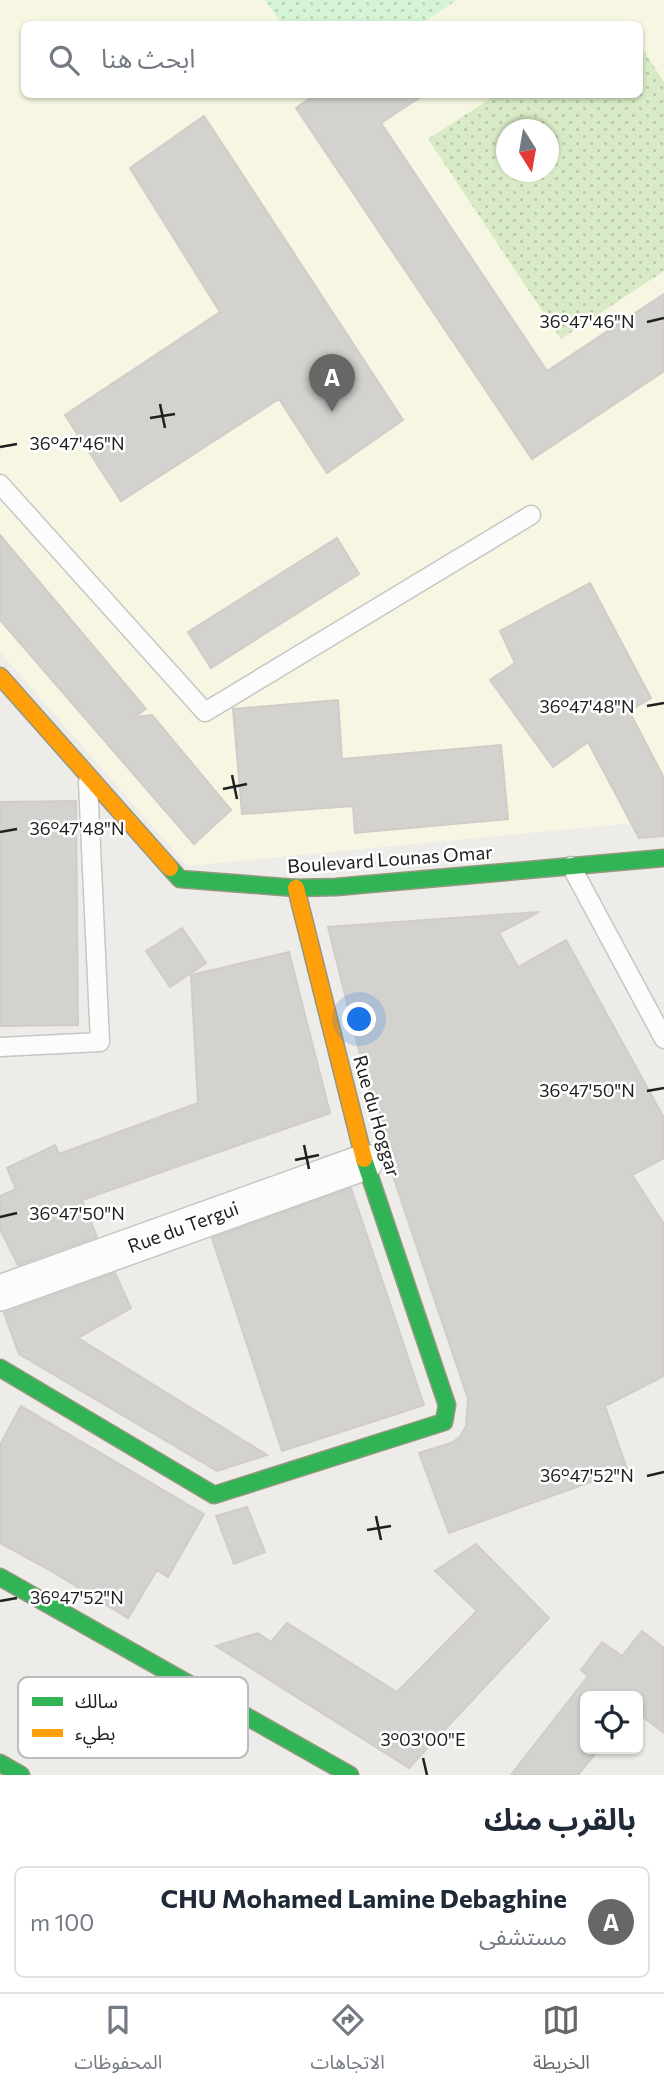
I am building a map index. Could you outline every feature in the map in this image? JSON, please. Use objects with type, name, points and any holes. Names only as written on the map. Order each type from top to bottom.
[{"type":"street","name":"Boulevard Lounas Omar","points":[[5,686],[180,879],[296,888],[664,858]]},
{"type":"street","name":"Rue du Hoggar","points":[[0,1368],[214,1495],[444,1422],[447,1405],[365,1161],[296,888]]},
{"type":"street","name":"Rue du Tergui","points":[[0,1293],[365,1161]]},
{"type":"street","points":[[0,1577],[177,1677]]},
{"type":"street","points":[[248,1717],[350,1775]]},
{"type":"street","points":[[0,1763],[21,1775]]},
{"type":"lane","points":[[0,484],[205,712],[531,514]]},
{"type":"lane","points":[[0,1047],[100,1042],[88,775]]},
{"type":"lane","points":[[571,866],[664,1039]]},
{"type":"shaded area","points":[[0,0],[664,0],[664,820],[187,866],[0,652]]},
{"type":"green space","points":[[265,0],[457,0],[426,21],[280,21]]},
{"type":"green space","points":[[643,50],[664,82],[664,271],[561,339],[428,139],[491,98],[643,98]]},
{"type":"building","points":[[310,98],[419,98],[381,123],[547,371],[664,294],[664,371],[532,459],[296,108]]},
{"type":"building","points":[[204,116],[403,420],[327,473],[279,399],[121,501],[65,415],[220,312],[130,168]]},
{"type":"building","points":[[0,535],[146,709],[134,717],[152,715],[231,810],[194,844],[0,620]]},
{"type":"building","points":[[337,538],[359,574],[211,668],[188,632]]},
{"type":"building","points":[[590,583],[651,698],[629,711],[664,778],[664,836],[639,838],[588,742],[553,767],[490,680],[515,663],[500,631]]},
{"type":"building","points":[[338,700],[342,759],[501,745],[508,819],[355,833],[353,806],[242,814],[233,709]]},
{"type":"building","points":[[76,801],[78,1025],[0,1026],[0,802]]},
{"type":"building","points":[[539,912],[499,933],[518,967],[566,940],[664,1118],[664,1158],[632,1175],[664,1224],[664,1376],[605,1406],[627,1469],[449,1533],[419,1453],[451,1443],[460,1437],[466,1426],[468,1399],[391,1170],[399,1167],[374,1097],[371,1098],[328,927]]},
{"type":"building","points":[[182,928],[206,963],[170,987],[146,951]]},
{"type":"building","points":[[289,952],[330,1113],[82,1200],[97,1237],[18,1265],[0,1229],[0,1196],[16,1189],[7,1168],[55,1145],[59,1154],[198,1103],[191,975]]},
{"type":"building","points":[[351,1188],[424,1405],[282,1451],[212,1238]]},
{"type":"building","points":[[115,1273],[131,1308],[78,1338],[267,1455],[217,1471],[19,1354],[4,1313]]},
{"type":"building","points":[[21,1406],[204,1514],[168,1577],[157,1570],[128,1618],[0,1543],[0,1445]]},
{"type":"building","points":[[247,1507],[265,1552],[234,1564],[216,1516]]},
{"type":"building","points":[[476,1544],[549,1618],[409,1768],[216,1646],[258,1633],[271,1642],[287,1623],[397,1692],[477,1611],[435,1571]]},
{"type":"building","points":[[642,1631],[664,1648],[664,1733],[643,1717],[643,1691],[580,1691],[580,1754],[595,1754],[578,1775],[511,1775],[588,1676],[581,1670],[602,1642],[622,1656]]},
{"type":"traffic: fast","points":[[170,868],[180,879],[296,888],[336,887],[664,858]]},
{"type":"traffic: fast","points":[[0,1368],[214,1495],[444,1422],[447,1405],[364,1159]]},
{"type":"traffic: fast","points":[[0,1577],[177,1677]]},
{"type":"traffic: fast","points":[[248,1717],[350,1775]]},
{"type":"traffic: fast","points":[[0,1763],[21,1775]]},
{"type":"traffic: slow","points":[[0,676],[170,868]]},
{"type":"traffic: slow","points":[[296,888],[364,1159]]},
{"type":"place","name":"CHU Mohamed Lamine Debaghine","points":[[332,412]]}]
